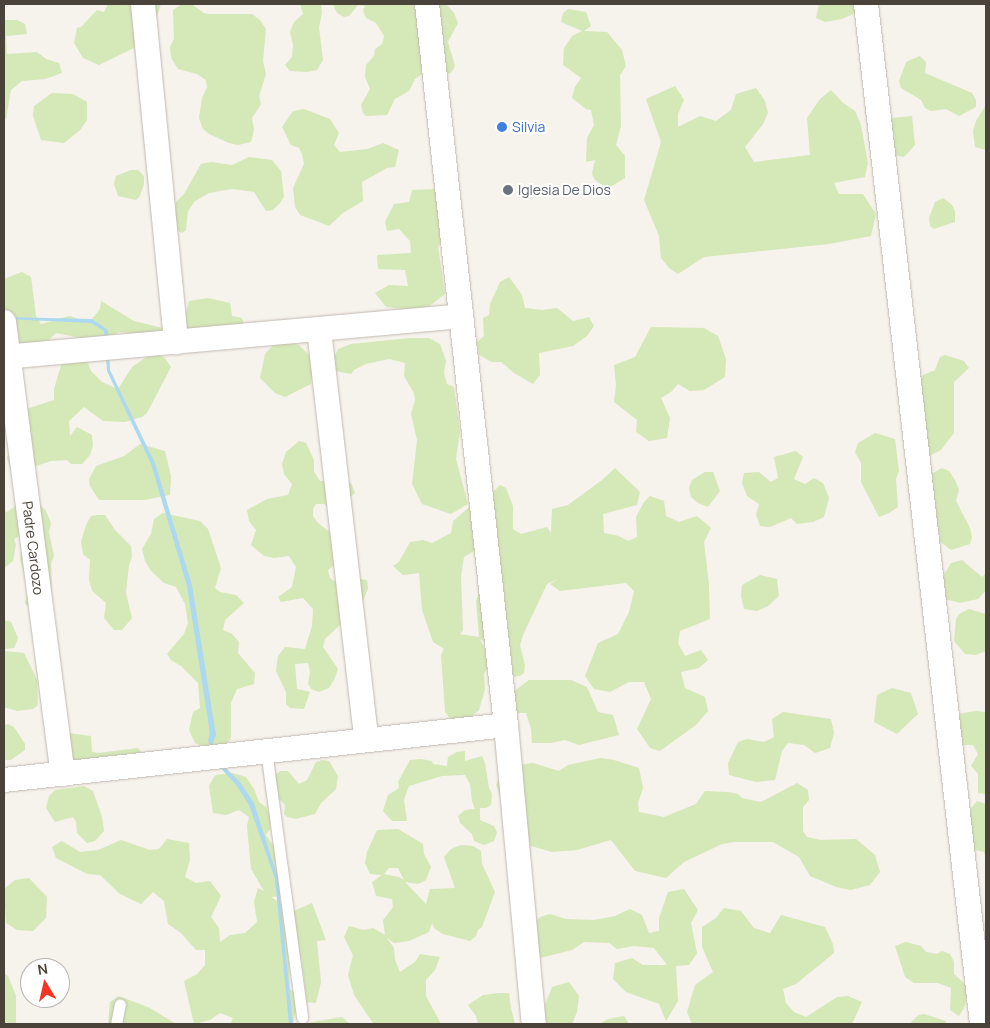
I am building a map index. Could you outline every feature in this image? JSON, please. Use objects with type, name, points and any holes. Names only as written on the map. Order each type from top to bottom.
[{"type":"street","points":[[143,4],[176,342]]},
{"type":"street","points":[[427,4],[506,725],[534,1024]]},
{"type":"street","points":[[866,4],[982,1024]]},
{"type":"street","points":[[6,357],[461,316]]},
{"type":"street","name":"Padre Cardozo","points":[[4,322],[6,357],[62,774]]},
{"type":"street","points":[[319,330],[366,739]]},
{"type":"street","points":[[4,780],[506,725]]},
{"type":"lane","points":[[266,750],[302,1018]]},
{"type":"lane","points":[[116,1024],[120,1004]]},
{"type":"green space","points":[[108,4],[161,4],[153,29],[138,46],[99,65],[83,58],[74,43],[77,28],[81,27],[97,10],[104,12]]},
{"type":"green space","points":[[182,4],[191,4],[204,13],[209,14],[252,14],[260,20],[266,29],[263,61],[266,74],[259,96],[261,104],[252,118],[254,130],[251,142],[238,145],[229,143],[209,134],[203,129],[199,118],[202,98],[207,87],[206,80],[197,74],[178,69],[171,58],[170,47],[174,39],[173,10]]},
{"type":"green space","points":[[300,4],[321,4],[322,13],[319,27],[323,60],[317,70],[307,72],[290,71],[285,65],[292,57],[293,45],[290,32],[294,22],[303,14]]},
{"type":"green space","points":[[333,4],[446,4],[454,13],[458,23],[448,42],[455,66],[451,73],[445,75],[422,74],[415,79],[409,91],[395,99],[387,115],[366,116],[361,105],[370,89],[365,77],[366,65],[374,56],[375,49],[382,44],[384,36],[376,23],[366,18],[363,10],[365,6],[358,5],[349,16],[344,17],[337,13]]},
{"type":"green space","points":[[819,4],[859,4],[859,7],[853,14],[842,19],[825,22],[816,18]]},
{"type":"green space","points":[[568,9],[586,12],[591,26],[584,31],[607,32],[622,50],[626,66],[620,75],[621,126],[616,145],[625,156],[625,178],[612,186],[604,186],[595,180],[592,174],[595,160],[586,162],[587,138],[594,125],[591,110],[586,109],[572,98],[575,87],[581,78],[563,65],[564,48],[572,36],[582,31],[561,22],[563,13]]},
{"type":"green space","points":[[4,20],[17,20],[25,24],[27,34],[6,36],[7,54],[37,52],[46,59],[59,63],[62,73],[45,79],[22,81],[11,90],[6,119],[4,118]]},
{"type":"green space","points":[[920,56],[926,62],[925,73],[972,93],[976,100],[976,107],[959,116],[946,109],[931,111],[925,108],[921,100],[901,88],[899,81],[906,62]]},
{"type":"green space","points":[[675,86],[684,100],[678,114],[678,127],[700,116],[716,121],[731,110],[736,94],[756,88],[765,101],[768,113],[763,124],[745,147],[754,162],[810,155],[807,118],[820,99],[831,90],[843,103],[855,111],[861,125],[868,163],[865,177],[834,183],[839,194],[863,194],[876,214],[871,236],[829,244],[704,257],[678,274],[669,268],[661,258],[659,236],[644,200],[661,142],[646,99]]},
{"type":"green space","points":[[52,93],[73,94],[87,102],[87,120],[80,130],[64,143],[41,140],[33,116],[34,106]]},
{"type":"green space","points":[[986,105],[986,150],[975,147],[973,131],[976,121]]},
{"type":"green space","points":[[304,109],[330,119],[339,133],[334,145],[340,152],[368,149],[383,143],[399,150],[395,167],[387,168],[362,182],[363,201],[343,213],[329,226],[300,215],[295,207],[293,188],[304,164],[299,148],[291,145],[282,127],[293,111]]},
{"type":"green space","points":[[912,116],[915,145],[904,157],[894,155],[892,143],[894,134],[889,124],[892,118]]},
{"type":"green space","points":[[249,157],[272,160],[281,171],[284,197],[280,203],[273,210],[266,211],[254,192],[232,189],[209,193],[195,201],[188,211],[186,230],[182,233],[178,231],[174,223],[176,202],[184,194],[201,164],[211,162],[232,165]]},
{"type":"green space","points":[[131,170],[138,170],[144,176],[144,184],[140,196],[136,200],[118,196],[114,184],[116,176]]},
{"type":"green space","points":[[437,189],[444,238],[438,246],[445,294],[427,308],[404,309],[386,307],[375,293],[389,285],[408,286],[405,270],[378,269],[377,255],[411,253],[410,241],[399,229],[387,231],[385,222],[394,204],[409,202],[412,190]]},
{"type":"green space","points":[[943,198],[952,205],[955,211],[955,222],[934,229],[930,226],[929,218],[935,202]]},
{"type":"green space","points":[[22,272],[31,277],[36,316],[41,324],[69,316],[83,320],[92,319],[100,309],[101,301],[134,321],[163,328],[159,336],[119,332],[100,342],[56,333],[49,340],[33,345],[20,346],[4,321],[4,279]]},
{"type":"green space","points":[[509,277],[522,295],[525,308],[542,310],[557,308],[573,321],[589,317],[594,326],[587,336],[573,346],[539,353],[540,375],[533,384],[514,373],[501,362],[492,362],[479,355],[477,342],[484,336],[483,318],[489,315],[490,304],[500,282]]},
{"type":"green space","points":[[208,298],[230,303],[232,316],[242,318],[246,330],[244,336],[230,349],[217,349],[186,333],[183,323],[189,301]]},
{"type":"green space","points":[[651,327],[704,328],[718,336],[726,359],[725,377],[704,390],[690,391],[678,384],[671,392],[661,398],[670,418],[667,438],[649,441],[636,432],[637,420],[614,402],[616,385],[614,365],[635,357]]},
{"type":"green space","points":[[429,338],[440,344],[446,361],[444,373],[447,384],[454,387],[460,431],[456,459],[468,504],[451,514],[422,504],[412,484],[417,440],[411,414],[415,400],[414,393],[404,376],[405,363],[389,359],[366,364],[354,370],[351,374],[335,371],[334,357],[338,349],[351,344]]},
{"type":"green space","points":[[278,340],[299,345],[313,359],[311,384],[285,397],[275,393],[260,378],[265,354]]},
{"type":"green space","points":[[154,352],[165,358],[171,367],[147,413],[142,417],[125,422],[103,421],[84,407],[69,421],[70,436],[77,427],[92,435],[93,446],[90,455],[82,464],[71,464],[67,460],[51,461],[12,474],[7,458],[9,452],[30,433],[26,409],[54,400],[54,389],[62,362],[69,360],[88,363],[91,371],[102,382],[118,389],[132,367]]},
{"type":"green space","points":[[945,355],[964,361],[969,368],[954,382],[954,433],[941,450],[931,455],[923,455],[919,381],[923,375],[935,370],[940,357]]},
{"type":"green space","points":[[875,433],[895,439],[899,471],[896,479],[898,507],[879,517],[861,482],[861,463],[855,452],[858,443]]},
{"type":"green space","points":[[299,441],[306,443],[314,460],[314,472],[320,481],[351,483],[355,493],[336,511],[324,504],[316,504],[313,509],[313,516],[318,523],[335,536],[342,558],[328,570],[330,578],[334,581],[349,577],[367,580],[368,588],[362,604],[343,618],[341,624],[325,639],[323,647],[338,669],[329,688],[319,692],[311,689],[308,684],[310,672],[308,663],[295,664],[297,689],[310,692],[304,709],[290,708],[286,704],[286,692],[276,671],[278,656],[285,647],[305,649],[312,626],[313,609],[303,598],[281,602],[278,597],[292,587],[296,567],[289,556],[274,558],[264,556],[251,545],[256,530],[249,521],[247,510],[267,499],[288,495],[292,484],[284,474],[282,464],[286,452]]},
{"type":"green space","points":[[140,444],[165,451],[171,476],[170,495],[144,500],[99,500],[90,486],[89,479],[96,466],[124,456]]},
{"type":"green space","points":[[796,451],[803,457],[794,479],[805,484],[814,478],[823,483],[829,498],[824,517],[813,522],[797,524],[791,518],[770,527],[760,526],[756,515],[759,504],[747,496],[742,483],[744,473],[759,472],[771,482],[778,478],[774,457]]},
{"type":"green space","points":[[615,468],[640,492],[637,505],[603,514],[604,533],[619,536],[628,541],[637,537],[636,517],[644,502],[650,496],[664,501],[666,516],[679,522],[697,516],[711,528],[704,542],[709,585],[710,619],[680,631],[678,643],[685,656],[701,650],[708,660],[699,668],[681,672],[685,688],[705,697],[708,711],[696,725],[660,751],[650,748],[637,729],[651,699],[644,682],[629,682],[610,692],[594,689],[585,676],[598,643],[618,634],[629,612],[634,591],[626,583],[560,591],[550,584],[558,579],[547,584],[523,635],[520,645],[525,665],[524,673],[520,676],[508,677],[486,643],[480,639],[491,662],[484,674],[485,689],[479,710],[466,721],[452,721],[445,712],[441,655],[444,649],[433,642],[422,610],[419,573],[403,575],[393,566],[399,562],[410,542],[423,540],[432,543],[451,533],[453,521],[473,504],[488,497],[500,485],[506,488],[513,506],[513,529],[521,534],[547,527],[551,533],[552,509],[568,505]],"holes":[[[474,551],[480,590],[476,601],[479,637],[460,634],[463,630],[461,577],[464,557]]]},
{"type":"green space","points":[[942,468],[949,471],[955,480],[959,490],[956,501],[970,528],[972,537],[970,544],[951,550],[939,541],[940,536],[920,480]]},
{"type":"green space","points":[[705,472],[713,472],[720,491],[708,507],[698,503],[691,497],[689,488],[692,480]]},
{"type":"green space","points":[[39,504],[46,511],[51,523],[49,532],[54,556],[51,564],[52,589],[50,611],[31,610],[25,603],[28,589],[20,559],[24,541],[20,536],[14,539],[16,544],[13,561],[4,568],[4,511],[7,512],[17,505]]},
{"type":"green space","points":[[163,513],[200,521],[208,529],[221,568],[215,588],[220,592],[236,595],[244,603],[225,620],[223,630],[232,634],[239,642],[238,653],[255,673],[254,684],[237,689],[231,703],[231,738],[225,745],[204,747],[195,743],[189,730],[193,712],[200,708],[198,683],[181,666],[171,660],[167,654],[184,634],[188,623],[185,604],[176,587],[164,583],[151,571],[145,561],[142,549],[151,534],[154,519]]},
{"type":"green space","points":[[105,515],[115,530],[131,546],[132,557],[129,565],[126,593],[132,618],[122,630],[114,630],[104,618],[106,603],[92,591],[89,580],[90,560],[83,554],[81,542],[86,525],[91,516]]},
{"type":"green space","points":[[962,560],[982,577],[986,573],[986,590],[978,599],[960,603],[945,599],[942,578],[951,563]]},
{"type":"green space","points":[[760,575],[777,579],[779,596],[768,606],[757,611],[744,609],[741,596],[742,585]]},
{"type":"green space","points":[[969,609],[986,614],[986,651],[976,655],[965,654],[954,641],[956,619],[959,614]]},
{"type":"green space","points":[[4,620],[11,622],[18,638],[14,648],[4,649]]},
{"type":"green space","points":[[4,651],[24,653],[30,665],[37,680],[38,705],[33,709],[17,711],[4,707]]},
{"type":"green space","points":[[529,680],[571,680],[587,687],[598,712],[613,715],[619,735],[579,745],[565,740],[551,743],[532,743],[531,729],[526,713],[516,713],[513,692]]},
{"type":"green space","points":[[892,688],[911,693],[918,714],[897,734],[874,722],[877,695]]},
{"type":"green space","points":[[976,711],[986,712],[985,794],[978,793],[978,774],[971,766],[978,754],[973,745],[960,745],[957,714]]},
{"type":"green space","points":[[783,712],[831,719],[834,733],[830,748],[815,753],[804,745],[788,743],[782,751],[775,780],[756,782],[729,775],[728,763],[738,742],[747,739],[764,742],[774,737],[772,719]]},
{"type":"green space","points":[[8,724],[14,727],[25,744],[25,750],[11,760],[4,760],[4,725]]},
{"type":"green space","points":[[68,733],[91,736],[92,752],[98,753],[138,748],[143,754],[76,769],[57,741]]},
{"type":"green space","points":[[465,751],[465,761],[482,756],[485,763],[489,788],[492,794],[491,805],[486,808],[480,808],[480,820],[494,826],[497,832],[494,841],[484,845],[474,841],[472,834],[460,823],[458,816],[465,810],[475,809],[470,784],[465,775],[442,776],[409,786],[404,800],[407,821],[392,821],[383,811],[388,795],[399,788],[398,782],[410,760],[421,759],[432,761],[433,764],[447,766],[448,757],[457,752]]},
{"type":"green space","points":[[600,758],[614,760],[639,768],[643,788],[638,803],[639,812],[664,817],[696,804],[705,791],[728,792],[738,794],[742,798],[761,802],[797,783],[808,790],[809,800],[803,807],[803,831],[807,837],[821,840],[856,839],[875,855],[880,872],[870,885],[851,890],[836,887],[810,876],[799,857],[773,842],[734,842],[722,844],[684,862],[666,878],[635,871],[611,840],[577,850],[552,852],[524,844],[528,830],[505,811],[496,785],[503,770],[533,763],[559,771],[568,765]]},
{"type":"green space","points":[[322,760],[329,761],[338,776],[336,789],[321,803],[315,814],[296,819],[287,817],[284,814],[285,805],[275,795],[272,776],[281,771],[288,771],[299,784],[307,780],[316,762]]},
{"type":"green space","points":[[233,773],[246,777],[254,789],[259,802],[266,807],[270,815],[270,829],[266,835],[274,847],[282,896],[271,897],[294,911],[312,903],[326,940],[317,941],[321,982],[316,1003],[307,1002],[301,957],[292,957],[289,967],[290,989],[299,996],[293,1024],[230,1024],[233,1018],[220,1013],[210,1020],[194,1024],[184,981],[197,974],[205,965],[205,950],[196,950],[181,933],[168,924],[164,901],[153,892],[141,904],[120,894],[100,875],[87,874],[56,858],[52,847],[62,841],[80,852],[98,850],[121,840],[150,850],[159,849],[167,839],[189,843],[190,860],[185,877],[196,883],[210,881],[221,896],[211,917],[219,928],[220,942],[230,935],[245,933],[257,922],[254,902],[258,888],[264,891],[251,869],[247,826],[249,817],[239,810],[226,815],[213,813],[209,786],[215,775]]},
{"type":"green space","points":[[84,786],[93,791],[102,817],[104,831],[95,841],[87,843],[77,833],[76,822],[73,817],[55,822],[46,808],[49,796],[55,790]]},
{"type":"green space","points":[[977,801],[986,804],[986,860],[984,852],[971,849],[969,811]]},
{"type":"green space","points":[[398,829],[423,844],[424,854],[431,867],[426,880],[418,884],[405,882],[426,904],[430,889],[455,888],[444,857],[451,849],[461,845],[473,846],[481,851],[482,864],[495,892],[482,927],[470,941],[443,934],[435,929],[432,923],[429,932],[409,941],[394,943],[387,938],[394,948],[395,960],[400,972],[415,962],[420,954],[440,957],[435,970],[426,980],[426,996],[441,1024],[373,1023],[354,995],[348,975],[353,955],[344,937],[349,926],[364,930],[373,928],[385,935],[383,920],[393,907],[392,899],[376,896],[372,882],[382,875],[370,874],[365,863],[367,852],[377,830]],"holes":[[[389,868],[398,868],[404,880],[384,874]]]},
{"type":"green space","points":[[29,878],[47,897],[46,918],[33,931],[17,930],[6,923],[4,889],[15,880]]},
{"type":"green space","points":[[684,889],[698,910],[691,923],[697,953],[689,965],[676,966],[678,1001],[666,1021],[659,1004],[626,992],[613,979],[615,963],[632,958],[643,965],[667,965],[654,948],[634,946],[617,949],[609,943],[584,942],[572,950],[540,958],[533,925],[540,917],[550,914],[566,919],[594,920],[615,916],[630,909],[642,915],[649,933],[659,931],[659,918],[668,892]]},
{"type":"green space","points":[[724,908],[741,911],[754,928],[770,933],[781,915],[825,927],[833,944],[834,953],[796,984],[783,989],[786,1003],[794,1012],[806,1017],[837,997],[848,996],[862,1002],[852,1024],[692,1024],[687,1012],[695,985],[713,972],[702,947],[702,927],[716,918]]},
{"type":"green space","points":[[906,942],[921,946],[926,952],[937,954],[942,951],[950,954],[954,962],[954,974],[968,987],[965,1006],[959,1016],[950,1010],[951,988],[938,983],[914,983],[905,977],[895,946]]},
{"type":"green space","points":[[4,973],[8,976],[16,996],[16,1024],[4,1024]]},
{"type":"green space","points":[[569,982],[579,996],[577,1012],[572,1024],[544,1024],[544,1007],[552,987]]},
{"type":"green space","points":[[509,993],[515,1024],[478,1024],[476,1016],[468,1005],[483,995]]},
{"type":"green space","points":[[119,996],[150,1008],[176,1024],[108,1024],[110,1002]]},
{"type":"green space","points":[[924,1014],[946,1021],[946,1024],[913,1024],[911,1022],[919,1015]]},
{"type":"green space","points":[[624,1016],[629,1024],[599,1024],[608,1019]]},
{"type":"green space","points":[[342,1017],[350,1024],[305,1024],[317,1021]]},
{"type":"water","points":[[4,317],[92,319],[108,330],[110,370],[155,463],[192,585],[216,735],[213,743],[218,760],[240,782],[254,803],[278,878],[293,1024],[289,1024],[275,879],[249,805],[237,786],[214,761],[208,740],[210,733],[187,586],[151,464],[107,371],[104,331],[91,323],[4,319]]},
{"type":"place","name":"Silvia","points":[[502,127]]},
{"type":"place","name":"Iglesia De Dios","points":[[508,190]]}]
